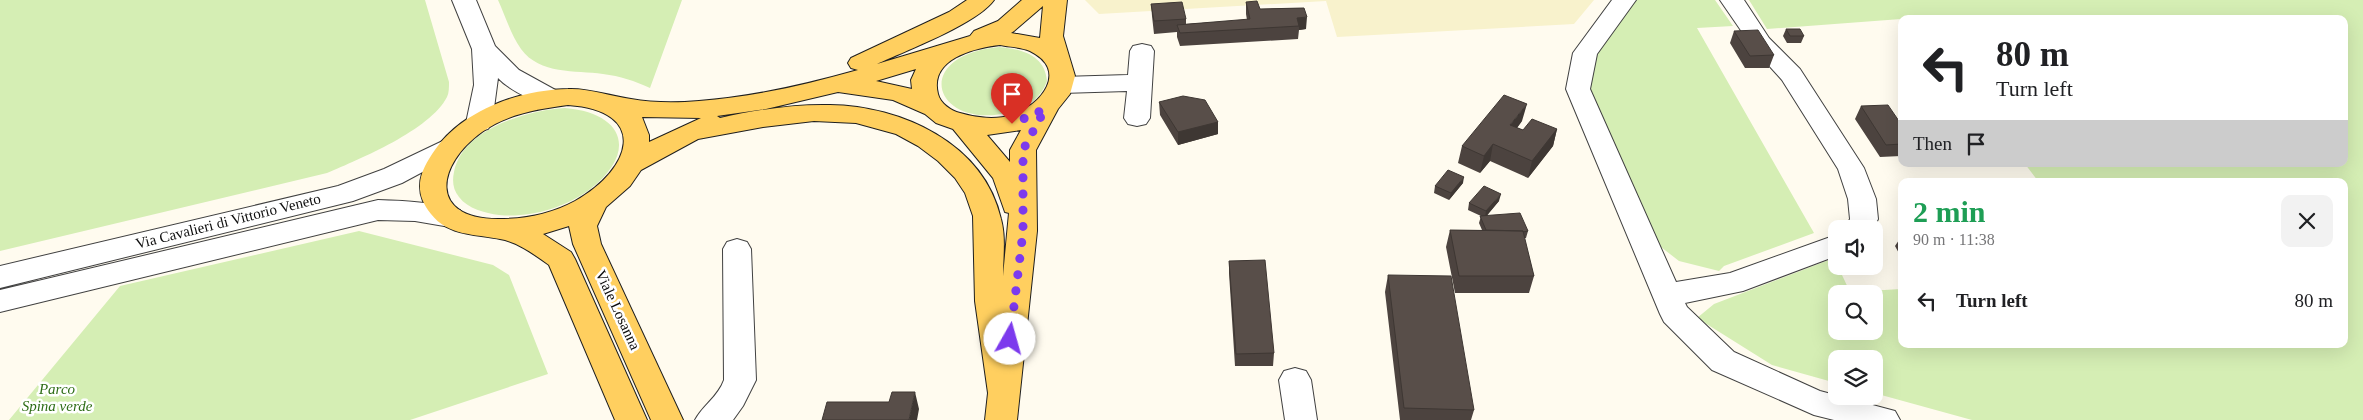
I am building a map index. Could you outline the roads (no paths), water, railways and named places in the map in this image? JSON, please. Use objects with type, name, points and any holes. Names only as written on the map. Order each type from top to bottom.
[{"type":"main road","points":[[782,98],[957,17],[982,0]]},
{"type":"main road","points":[[932,108],[924,92],[926,74],[938,58],[1006,26],[1036,0]]},
{"type":"main road","points":[[813,90],[843,86],[870,87],[913,96],[946,117],[963,124],[987,127],[1025,120],[1045,109],[1053,102],[1062,79],[1051,36],[1055,0]]},
{"type":"main road","points":[[601,102],[653,110],[751,105],[813,90],[986,39],[1025,41],[1042,48],[1054,57],[1062,79]]},
{"type":"main road","name":"Via Cavalieri di Vittorio Veneto","points":[[568,97],[601,102],[624,113],[636,130],[638,140],[632,163],[624,176],[596,200],[580,210],[543,224],[504,230],[474,227],[450,217],[440,208],[434,197],[432,185],[434,172],[450,147],[479,123],[513,107],[550,98],[568,97]]},
{"type":"main road","points":[[632,163],[670,141],[751,105]]},
{"type":"main road","points":[[1003,407],[1023,232],[1023,150],[1045,109]]},
{"type":"main road","points":[[696,131],[769,118],[832,113],[872,118],[899,125],[939,146],[969,175],[987,217],[990,290],[1003,407]]},
{"type":"main road","points":[[963,124],[1006,175],[1023,232]]},
{"type":"main road","name":"Viale Losanna","points":[[596,200],[583,226],[587,244],[667,420]]},
{"type":"main road","name":"Viale Losanna","points":[[504,230],[538,242],[561,259],[631,420]]},
{"type":"street","points":[[464,0],[484,48],[486,85],[479,123]]},
{"type":"street","points":[[1624,0],[1585,53],[1578,90],[1675,314],[1723,361],[1814,402],[1884,420]]},
{"type":"street","points":[[1732,0],[1761,43],[1791,75],[1851,168],[1862,199],[1863,220]]},
{"type":"street","points":[[484,48],[510,76],[550,98]]},
{"type":"street","points":[[1137,118],[1142,51]]},
{"type":"street","points":[[1062,79],[1139,84]]},
{"type":"street","name":"Via Cavalieri di Vittorio Veneto","points":[[0,277],[343,194],[393,176],[450,147]]},
{"type":"street","name":"Via Cavalieri di Vittorio Veneto","points":[[0,301],[378,210],[415,211],[450,217]]},
{"type":"street","points":[[1667,296],[1733,283],[1828,248]]},
{"type":"street","points":[[711,420],[727,406],[736,393],[740,380],[737,249]]},
{"type":"street","points":[[1295,380],[1301,420]]},
{"type":"park label","name":"Parco Spina verde","points":[[57,398]]}]
